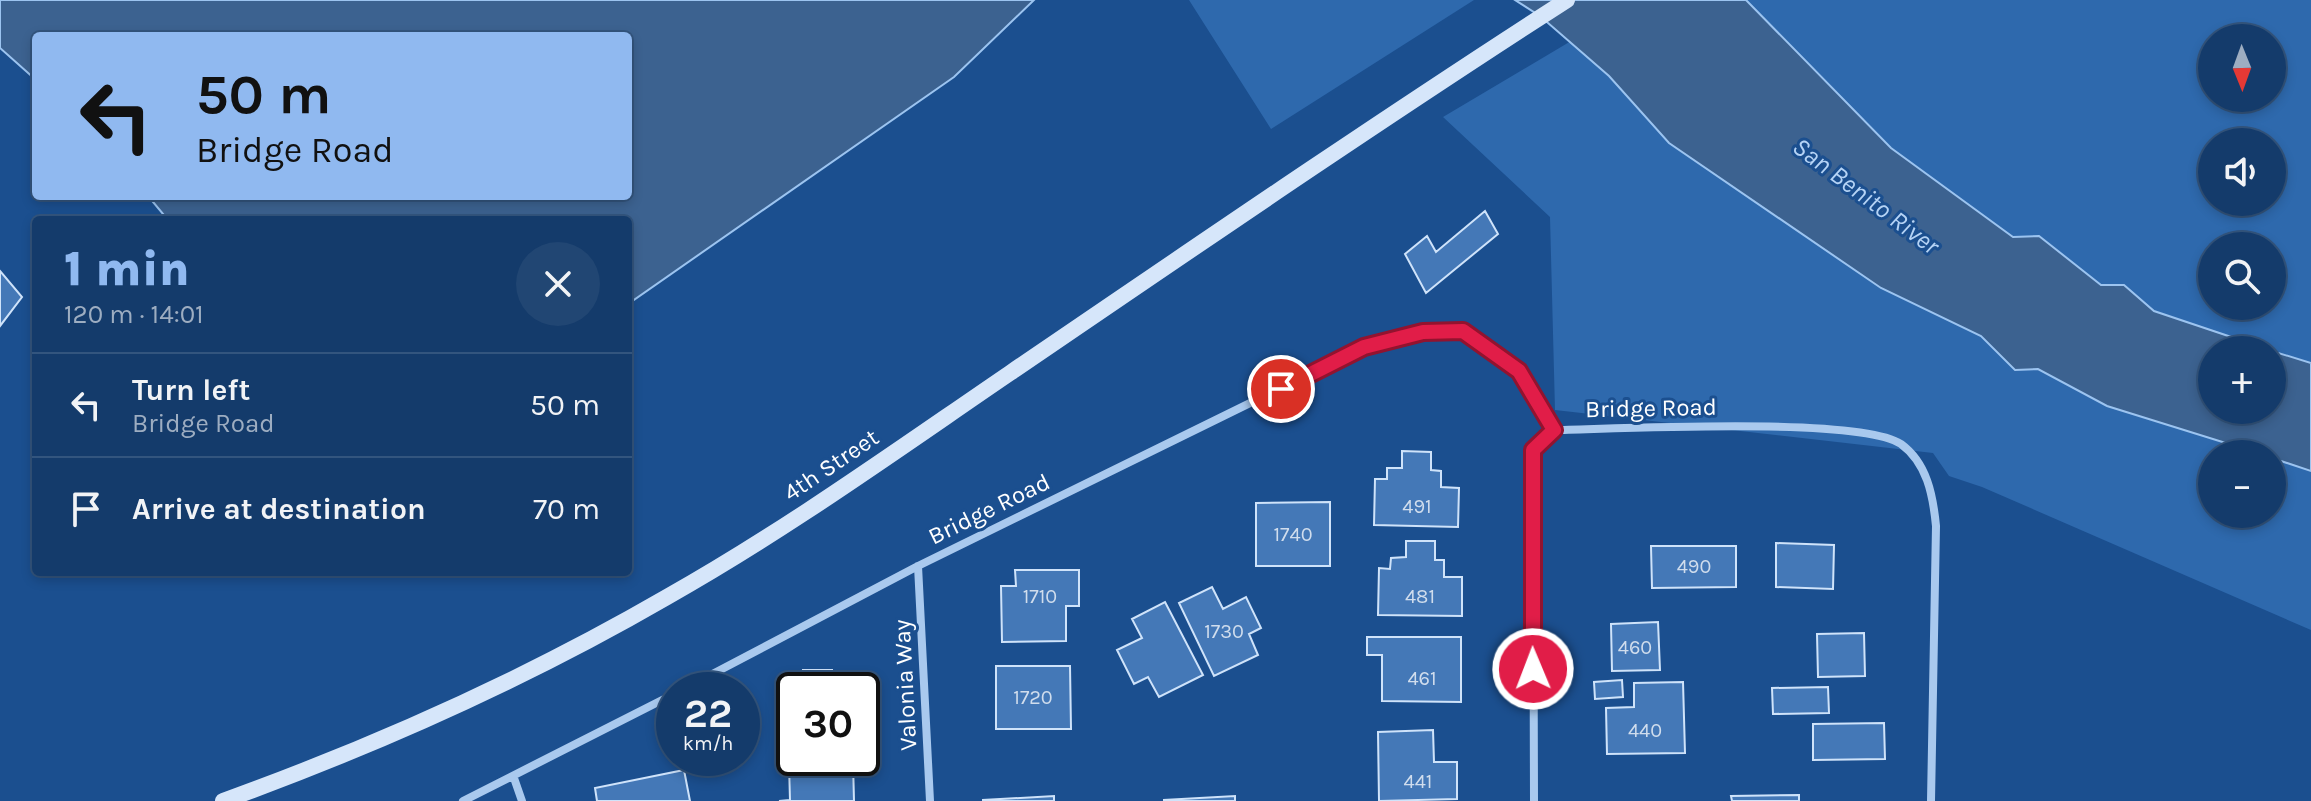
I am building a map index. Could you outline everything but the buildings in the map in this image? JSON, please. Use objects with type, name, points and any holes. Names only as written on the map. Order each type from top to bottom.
[{"type":"main road","name":"4th Street","points":[[223,801],[393,733],[521,674],[666,598],[792,521],[1423,92],[1567,0]]},
{"type":"street","name":"Bridge Road","points":[[716,672],[918,566],[1364,347],[1423,332],[1463,331],[1519,371],[1554,430],[1747,427],[1867,432],[1901,445],[1918,460],[1934,501],[1936,526],[1931,801]]},
{"type":"street","points":[[1534,801],[1533,450],[1554,430]]},
{"type":"street","name":"Valonia Way","points":[[918,566],[930,801]]},
{"type":"street","points":[[463,801],[514,778],[656,703]]},
{"type":"street","points":[[514,778],[522,801]]},
{"type":"shaded area","points":[[1189,0],[1474,0],[1271,129]]},
{"type":"shaded area","points":[[1640,0],[2311,0],[2311,630],[1982,487],[1949,476],[1933,453],[1555,410],[1550,217],[1443,117]]},
{"type":"water","points":[[0,0],[1034,0],[954,77],[632,301],[632,216],[165,216],[151,200],[632,200],[632,32],[32,32],[32,76],[0,48]]},
{"type":"water","name":"San Benito River","points":[[1515,0],[1746,0],[1891,148],[2013,237],[2039,236],[2101,285],[2124,285],[2154,311],[2228,336],[2198,336],[2198,424],[2286,424],[2286,355],[2311,363],[2311,471],[2286,463],[2286,440],[2216,440],[2107,406],[2038,369],[2015,370],[1981,336],[1881,288],[1669,143],[1609,76],[1540,16]]},
{"type":"route","points":[[1281,389],[1364,347],[1423,332],[1463,331],[1519,371],[1554,430],[1533,450],[1533,669]]}]
